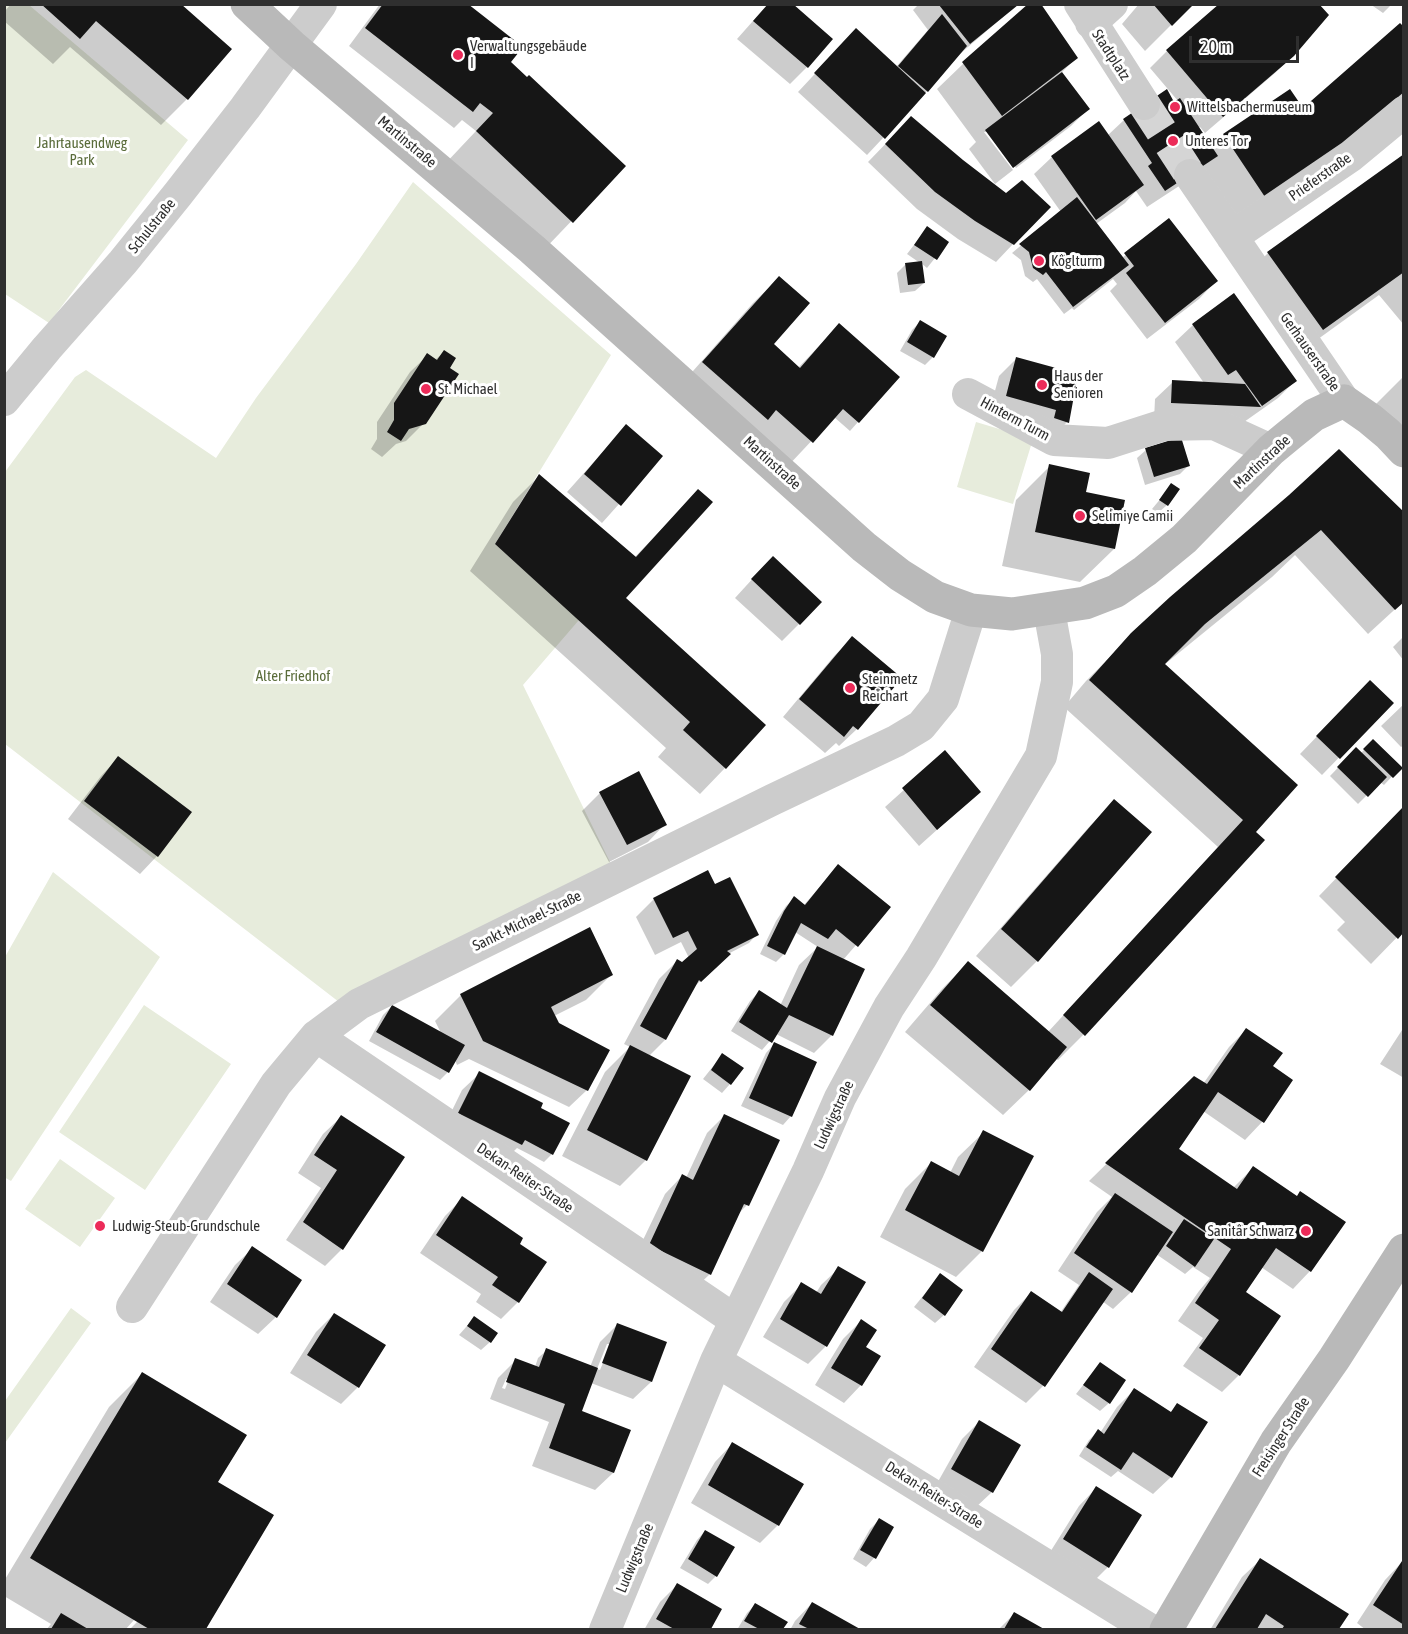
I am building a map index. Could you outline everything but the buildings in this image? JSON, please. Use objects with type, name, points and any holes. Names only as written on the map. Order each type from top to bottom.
[{"type":"main road","name":"Martinstraße","points":[[247,4],[291,46],[532,249],[864,547],[900,575],[935,597],[971,610],[1012,614],[1085,603],[1116,591],[1184,539],[1271,450],[1314,416],[1344,401]]},
{"type":"main road","name":"Gerhauserstraße","points":[[1344,401],[1370,418],[1404,451]]},
{"type":"main road","name":"Freisinger Straße","points":[[1166,1629],[1276,1442],[1334,1359],[1404,1250]]},
{"type":"street","name":"Schulstraße","points":[[4,400],[130,253],[245,108],[321,4]]},
{"type":"street","name":"Stadtplatz","points":[[1094,11],[1144,104]]},
{"type":"street","name":"Prieferstraße","points":[[1232,237],[1351,156],[1404,112]]},
{"type":"street","points":[[1190,175],[1232,237]]},
{"type":"street","name":"Gerhauserstraße","points":[[1232,237],[1344,401]]},
{"type":"street","name":"Hinterm Turm","points":[[968,394],[1054,440],[1108,443],[1164,424],[1214,424],[1271,450]]},
{"type":"street","name":"Sankt-Michael-Straße","points":[[132,1307],[276,1084],[316,1036],[359,1004],[896,741],[921,726],[944,699],[971,610]]},
{"type":"street","name":"Ludwigstraße","points":[[605,1629],[716,1361],[794,1200],[840,1098],[889,1007],[921,958],[1041,756],[1057,682],[1057,654],[1049,610]]},
{"type":"street","name":"Dekan-Reiter-Straße","points":[[316,1036],[735,1320]]},
{"type":"street","name":"Dekan-Reiter-Straße","points":[[716,1361],[1151,1629]]},
{"type":"green space","name":"Jahrtausendweg Park","points":[[4,5],[29,5],[188,140],[49,323],[5,294]]},
{"type":"green space","name":"Alter Friedhof","points":[[413,182],[611,355],[495,544],[579,620],[523,685],[611,864],[339,1002],[5,744],[5,472],[75,377],[86,370],[216,458],[256,398],[356,264]]},
{"type":"green space","points":[[976,422],[1033,439],[1013,504],[957,487]]},
{"type":"green space","points":[[53,872],[160,957],[11,1181],[4,1177],[5,957]]},
{"type":"green space","points":[[144,1005],[231,1064],[145,1190],[59,1132]]},
{"type":"green space","points":[[60,1159],[115,1198],[80,1247],[25,1209]]},
{"type":"green space","points":[[71,1308],[91,1323],[5,1443],[5,1401]]},
{"type":"tunnel","points":[[1144,104],[1190,175]]},
{"type":"place","name":"Verwaltungsgebäude I","points":[[458,55]]},
{"type":"place","name":"Wittelsbachermuseum","points":[[1175,107]]},
{"type":"place","name":"Unteres Tor","points":[[1173,141]]},
{"type":"place","name":"Köglturm","points":[[1039,261]]},
{"type":"place","name":"Haus der Senioren","points":[[1042,385]]},
{"type":"place","name":"St. Michael","points":[[426,389]]},
{"type":"place","name":"Selimiye Camii","points":[[1080,516]]},
{"type":"place","name":"Steinmetz Reichart","points":[[850,688]]},
{"type":"place","name":"Ludwig-Steub-Grundschule","points":[[100,1226]]},
{"type":"place","name":"Sanitär Schwarz","points":[[1306,1231]]}]
